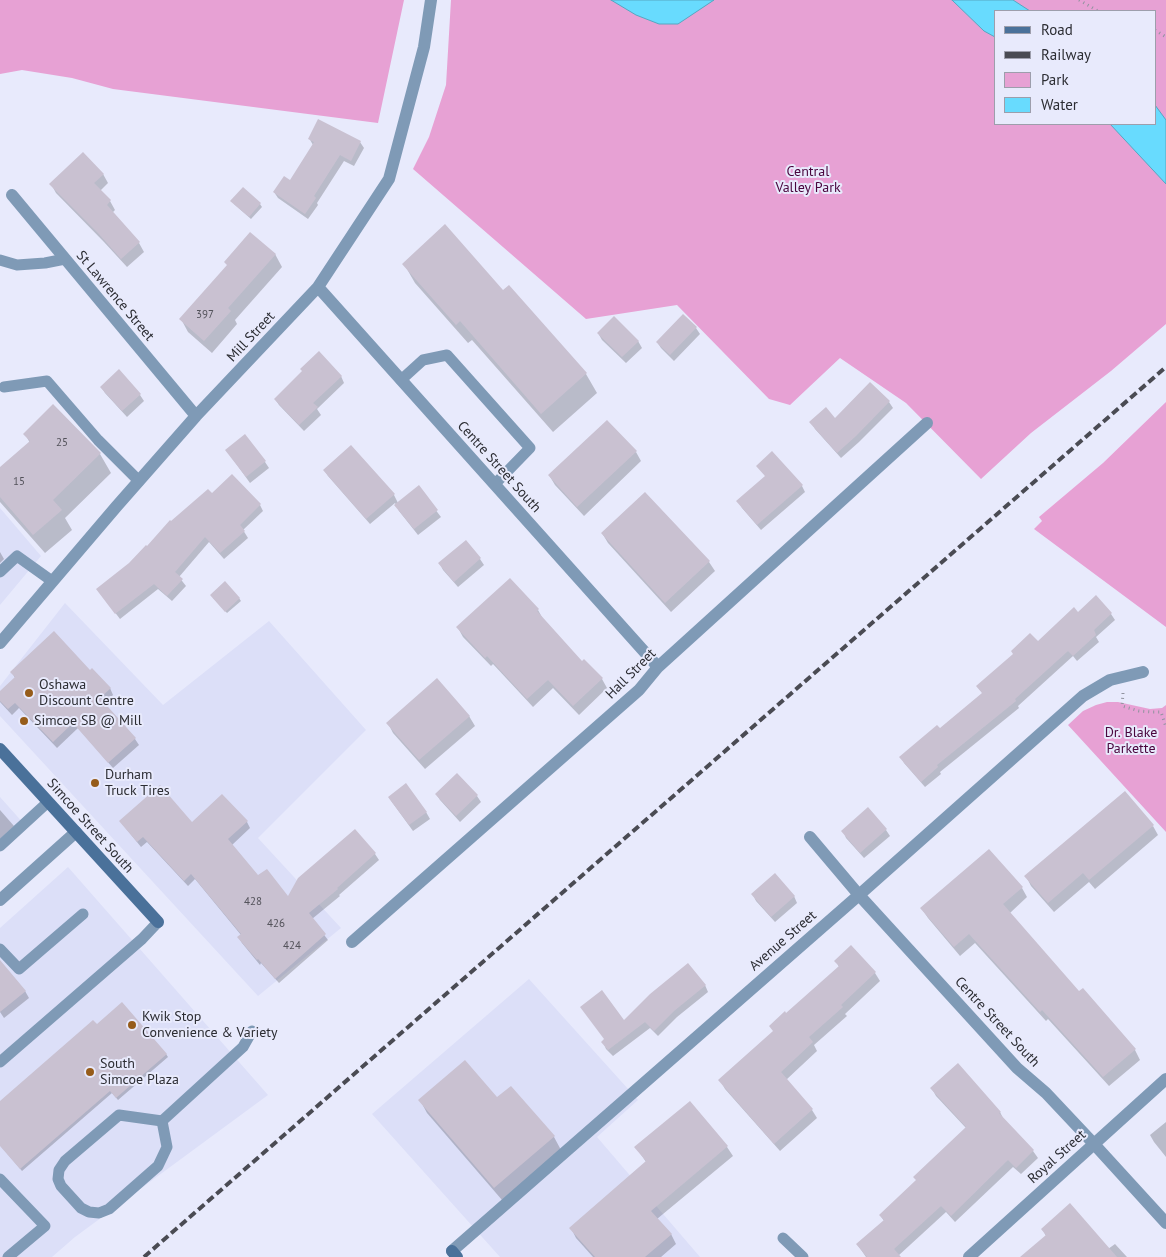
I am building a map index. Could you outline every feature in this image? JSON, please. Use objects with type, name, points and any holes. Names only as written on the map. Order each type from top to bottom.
[{"type":"main road","name":"Simcoe Street South","points":[[0,749],[158,922]]},
{"type":"street","name":"Mill Street","points":[[0,644],[52,581],[196,416],[318,287],[389,180],[424,47],[431,0]]},
{"type":"street","name":"St Lawrence Street","points":[[12,196],[196,416]]},
{"type":"street","name":"Centre Street South","points":[[318,287],[658,667]]},
{"type":"street","name":"Hall Street","points":[[352,942],[639,690],[658,667],[927,423]]},
{"type":"street","name":"Avenue Street","points":[[454,1254],[1083,696],[1110,680],[1143,672]]},
{"type":"street","points":[[0,900],[76,832]]},
{"type":"street","name":"Centre Street South","points":[[810,837],[859,894],[1017,1068],[1046,1093],[1166,1223]]},
{"type":"street","name":"Royal Street","points":[[969,1257],[1166,1079]]},
{"type":"lane","points":[[0,260],[17,265],[65,259]]},
{"type":"lane","points":[[401,380],[423,360],[447,355],[530,448],[495,484]]},
{"type":"lane","points":[[4,387],[47,381],[98,440],[139,481]]},
{"type":"lane","points":[[0,572],[17,556],[52,581]]},
{"type":"lane","points":[[0,846],[48,802]]},
{"type":"lane","points":[[0,949],[19,969],[83,914]]},
{"type":"lane","points":[[0,1062],[142,939],[158,922]]},
{"type":"lane","points":[[162,1121],[243,1047],[252,1031]]},
{"type":"lane","points":[[119,1114],[162,1121],[167,1147],[158,1166],[109,1209],[100,1213],[89,1212],[81,1208],[62,1186],[58,1178],[59,1170],[65,1161],[119,1114]]},
{"type":"lane","points":[[0,1179],[44,1226],[8,1257]]},
{"type":"lane","points":[[783,1238],[803,1257]]},
{"type":"path","points":[[1079,0],[1096,10]]},
{"type":"path","points":[[1124,677],[1122,706],[1139,711],[1161,712],[1166,727]]},
{"type":"shaded area","points":[[0,508],[41,556],[0,605]]},
{"type":"shaded area","points":[[65,603],[163,705],[269,621],[366,730],[258,838],[341,928],[258,996],[0,716],[0,686]]},
{"type":"shaded area","points":[[0,797],[25,825],[0,849]]},
{"type":"shaded area","points":[[68,867],[268,1095],[75,1237],[52,1257],[0,1257],[0,928]]},
{"type":"shaded area","points":[[529,979],[638,1100],[597,1137],[700,1257],[500,1257],[372,1114]]},
{"type":"green space","points":[[0,0],[404,0],[378,123],[113,89],[72,78],[22,70],[0,74]]},
{"type":"green space","name":"Central Valley Park","points":[[451,0],[1166,0],[1166,324],[1111,371],[1031,433],[981,479],[906,403],[840,358],[790,405],[769,399],[677,305],[586,319],[413,169],[429,137],[446,85]]},
{"type":"green space","points":[[1166,402],[1166,627],[1034,529],[1042,521],[1039,517],[1103,463]]},
{"type":"green space","name":"Dr. Blake Parkette","points":[[1107,702],[1118,702],[1150,709],[1162,708],[1166,705],[1166,832],[1068,725],[1083,711]]},
{"type":"water","points":[[611,0],[714,0],[678,24],[659,24],[636,15]]},
{"type":"water","points":[[952,0],[1013,0],[1028,10],[994,10],[994,36],[984,31]]},
{"type":"water","points":[[1156,106],[1166,120],[1166,184],[1111,125],[1156,125]]},
{"type":"building","points":[[318,119],[361,141],[351,161],[340,155],[305,214],[273,192],[284,176],[290,180],[314,142],[308,139]]},
{"type":"building","points":[[83,152],[104,174],[94,183],[111,200],[107,205],[140,242],[121,259],[49,184]]},
{"type":"building","points":[[243,187],[261,203],[249,217],[230,201]]},
{"type":"building","points":[[445,224],[503,290],[509,285],[587,373],[541,414],[460,321],[456,325],[402,264]]},
{"type":"building","points":[[250,232],[276,254],[228,308],[231,311],[204,341],[179,319],[227,265],[224,262]]},
{"type":"building","points":[[683,314],[697,327],[670,355],[656,342]]},
{"type":"building","points":[[614,316],[639,341],[622,357],[597,333]]},
{"type":"building","points":[[319,351],[342,376],[313,403],[318,407],[299,425],[274,399],[302,371],[300,369]]},
{"type":"building","points":[[119,369],[141,394],[122,411],[100,387]]},
{"type":"building","points":[[870,382],[890,401],[837,453],[809,422],[826,407],[835,418]]},
{"type":"building","points":[[53,404],[101,453],[53,500],[62,510],[33,535],[0,497],[0,467],[30,441],[23,434]]},
{"type":"building","points":[[607,420],[637,451],[577,507],[548,475]]},
{"type":"building","points":[[245,434],[266,461],[246,477],[225,450]]},
{"type":"building","points":[[351,445],[395,494],[366,519],[323,470]]},
{"type":"building","points":[[772,451],[803,485],[757,525],[736,501],[765,476],[756,466]]},
{"type":"building","points":[[232,474],[261,504],[240,525],[245,531],[220,553],[205,537],[175,572],[183,579],[167,596],[154,584],[115,614],[96,589],[129,563],[170,520],[208,489],[212,493]]},
{"type":"building","points":[[419,485],[438,510],[414,529],[394,505]]},
{"type":"building","points":[[645,492],[710,561],[665,603],[601,533]]},
{"type":"building","points":[[466,540],[481,558],[454,582],[438,563]]},
{"type":"building","points":[[510,578],[539,609],[537,611],[582,661],[584,659],[603,678],[573,706],[548,680],[527,699],[487,656],[485,658],[456,627]]},
{"type":"building","points":[[225,581],[240,598],[225,612],[210,595]]},
{"type":"building","points":[[1096,595],[1112,613],[1094,630],[1096,635],[1073,656],[1068,651],[1015,699],[1016,701],[937,765],[938,767],[921,782],[899,757],[937,725],[940,728],[982,693],[976,686],[1013,654],[1011,651],[1030,633],[1038,641],[1074,607],[1078,612]]},
{"type":"building","points":[[54,631],[90,670],[92,668],[111,688],[100,698],[136,738],[108,763],[73,723],[53,742],[15,703],[8,709],[0,701],[0,691],[15,677],[10,672]]},
{"type":"building","points":[[437,678],[470,716],[419,760],[386,723]]},
{"type":"building","points":[[457,773],[478,795],[456,816],[435,794]]},
{"type":"building","points":[[406,783],[427,812],[409,825],[388,797]]},
{"type":"building","points":[[160,785],[192,822],[222,794],[248,821],[228,839],[258,875],[267,869],[288,896],[298,878],[355,829],[376,853],[309,913],[326,934],[275,979],[237,937],[241,934],[191,874],[184,881],[143,837],[137,842],[119,821]]},
{"type":"building","points":[[1125,791],[1154,825],[1089,880],[1083,873],[1048,903],[1024,876]]},
{"type":"building","points":[[868,807],[887,829],[860,853],[841,831]]},
{"type":"building","points":[[989,849],[1023,887],[1003,904],[1079,991],[1083,988],[1136,1049],[1103,1077],[1042,1010],[1040,1012],[969,934],[954,947],[920,908]]},
{"type":"building","points":[[775,873],[795,896],[771,917],[751,894]]},
{"type":"building","points":[[851,945],[876,972],[841,1005],[843,1007],[809,1037],[813,1042],[781,1072],[813,1109],[774,1144],[718,1080],[773,1031],[769,1026],[839,966],[834,961]]},
{"type":"building","points":[[0,960],[26,991],[0,1012]]},
{"type":"building","points":[[688,963],[706,985],[674,1011],[654,1031],[645,1022],[608,1050],[601,1042],[604,1039],[580,1007],[602,990],[624,1020],[650,994]]},
{"type":"building","name":"South Simcoe Plaza","points":[[122,1002],[167,1054],[116,1098],[110,1091],[20,1169],[0,1146],[0,1101],[93,1020],[97,1024]]},
{"type":"building","points":[[465,1060],[497,1097],[511,1086],[555,1136],[494,1188],[418,1100]]},
{"type":"building","points":[[958,1063],[1001,1112],[999,1113],[1034,1150],[1016,1168],[1008,1160],[951,1216],[941,1206],[894,1249],[901,1257],[867,1257],[856,1244],[884,1220],[879,1215],[916,1180],[913,1177],[966,1127],[930,1088]]},
{"type":"building","points":[[690,1101],[728,1146],[651,1211],[672,1234],[645,1257],[595,1257],[569,1228],[646,1161],[634,1147]]},
{"type":"building","points":[[1070,1203],[1117,1257],[1020,1257],[1046,1235],[1041,1229]]},
{"type":"railway","points":[[144,1257],[1166,367]]},
{"type":"place","name":"Oshawa Discount Centre","points":[[29,693]]},
{"type":"place","name":"Simcoe SB @ Mill","points":[[24,721]]},
{"type":"place","name":"Durham Truck Tires","points":[[95,783]]},
{"type":"place","name":"Kwik Stop Convenience & Variety","points":[[132,1025]]},
{"type":"place","name":"South Simcoe Plaza","points":[[90,1072]]}]
